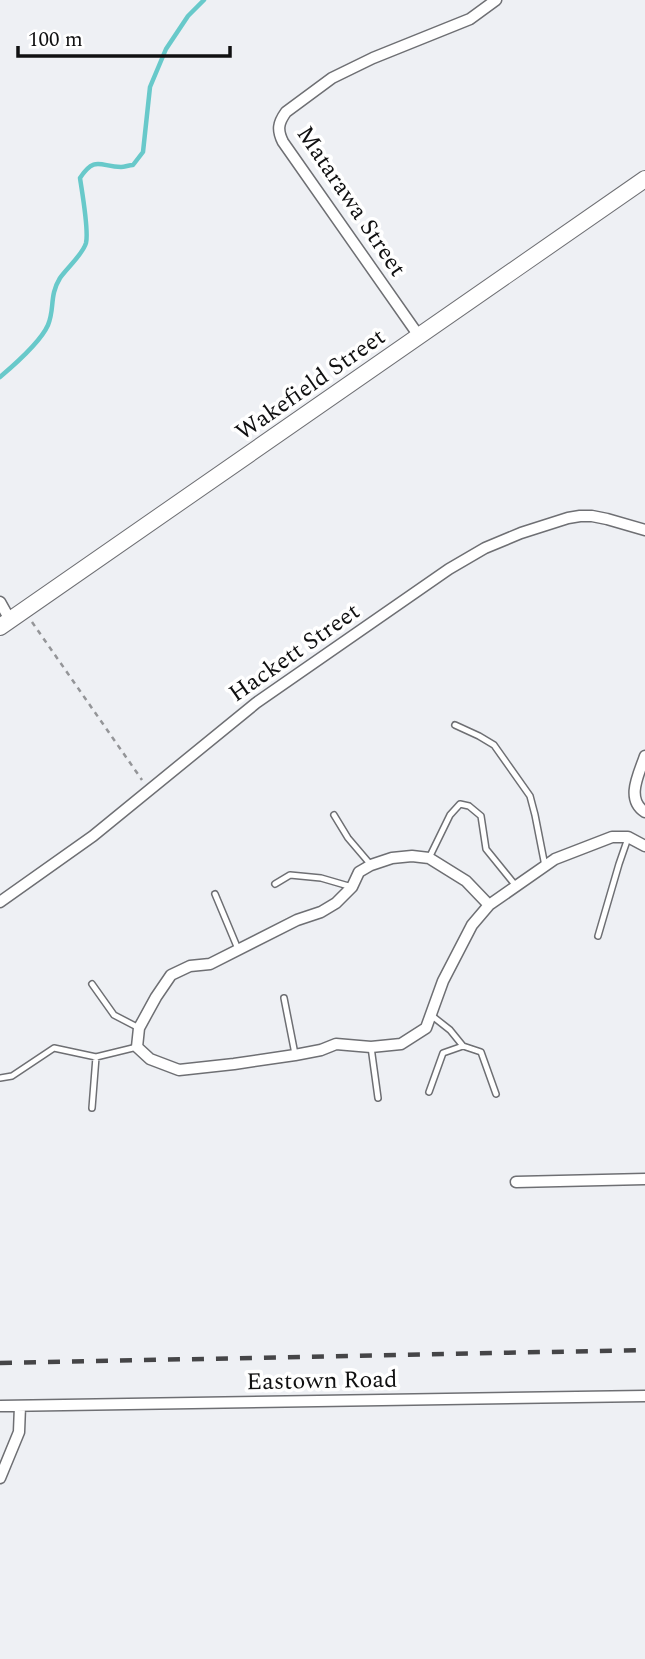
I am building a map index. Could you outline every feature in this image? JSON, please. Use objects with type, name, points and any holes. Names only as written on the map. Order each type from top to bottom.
[{"type":"street","name":"Matarawa Street","points":[[419,337],[283,142],[278,126],[286,112],[332,78],[373,58],[470,19],[496,0]]},
{"type":"street","name":"Wakefield Street","points":[[11,619],[645,179]]},
{"type":"street","name":"Hackett Street","points":[[0,902],[61,860],[256,703],[449,569],[485,548],[521,533],[580,516],[607,519],[645,530]]},
{"type":"street","points":[[0,602],[11,619]]},
{"type":"street","points":[[645,756],[634,789],[634,800],[645,812]]},
{"type":"street","points":[[489,905],[466,881],[429,858],[412,856],[371,865],[359,872],[352,887],[336,903],[321,912],[297,920],[210,964],[190,966],[170,975],[139,1028],[137,1047],[150,1059],[179,1070],[295,1055],[336,1044],[371,1047],[401,1044],[426,1028],[443,981],[472,925],[489,905],[555,859],[612,837],[628,837],[645,846]]},
{"type":"street","points":[[516,1182],[645,1179]]},
{"type":"street","name":"Eastown Road","points":[[0,1406],[645,1396]]},
{"type":"street","points":[[0,1478],[19,1432],[20,1406]]},
{"type":"lane","points":[[455,725],[494,745],[530,796],[545,866]]},
{"type":"lane","points":[[429,858],[450,815],[460,804],[469,806],[481,816],[485,849],[516,886]]},
{"type":"lane","points":[[334,815],[348,838],[371,865]]},
{"type":"lane","points":[[598,936],[628,837]]},
{"type":"lane","points":[[275,884],[290,875],[321,878],[352,887]]},
{"type":"lane","points":[[215,894],[238,949]]},
{"type":"lane","points":[[92,984],[114,1015],[139,1028]]},
{"type":"lane","points":[[284,998],[295,1055]]},
{"type":"lane","points":[[431,1015],[450,1030],[463,1046],[481,1052],[496,1094]]},
{"type":"lane","points":[[429,1092],[443,1053],[463,1046]]},
{"type":"lane","points":[[0,1078],[12,1076],[54,1048],[96,1057],[137,1047]]},
{"type":"lane","points":[[371,1047],[378,1098]]},
{"type":"lane","points":[[92,1108],[96,1057]]},
{"type":"path","points":[[11,619],[148,790]]},
{"type":"waterway","points":[[0,377],[26,353],[48,325],[57,284],[86,243],[87,229],[80,178],[94,164],[121,167],[133,165],[143,152],[150,87],[166,49],[188,16],[204,0]]},
{"type":"railway","points":[[0,1363],[645,1350]]}]
